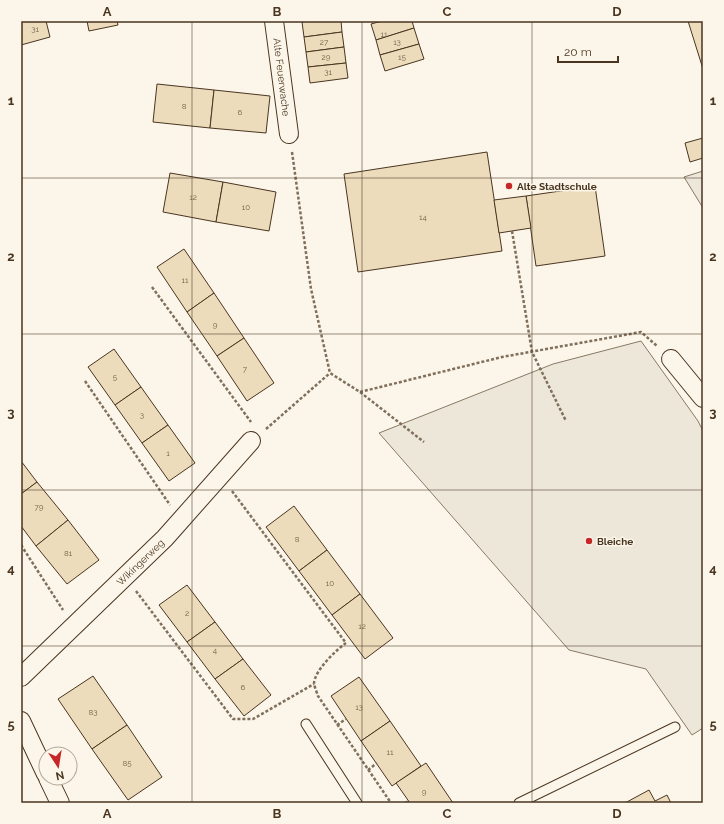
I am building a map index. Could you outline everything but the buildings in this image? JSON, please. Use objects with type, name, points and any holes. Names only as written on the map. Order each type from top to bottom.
[{"type":"street","name":"Alte Feuerwache","points":[[274,21],[289,134]]},
{"type":"street","points":[[671,359],[703,398]]},
{"type":"street","name":"Wikingerweg","points":[[21,677],[164,538],[256,437]]},
{"type":"street","points":[[21,721],[38,757]]},
{"type":"street","points":[[52,786],[60,803]]},
{"type":"lane","points":[[306,724],[357,803]]},
{"type":"lane","points":[[519,803],[675,727]]},
{"type":"path","points":[[289,134],[311,289],[330,373],[360,392],[424,442]]},
{"type":"path","points":[[512,231],[532,352],[566,421]]},
{"type":"path","points":[[152,287],[256,437],[330,373]]},
{"type":"path","points":[[360,392],[502,357],[641,332],[671,359]]},
{"type":"path","points":[[85,381],[181,520]]},
{"type":"path","points":[[221,476],[346,643],[338,648],[324,665],[317,674],[314,684],[318,696],[391,803]]},
{"type":"path","points":[[21,544],[74,626]]},
{"type":"path","points":[[125,576],[233,719],[253,719],[314,684]]},
{"type":"path","points":[[337,725],[346,719]]},
{"type":"path","points":[[368,770],[377,763]]},
{"type":"shaded area","points":[[703,171],[703,208],[684,177]]},
{"type":"shaded area","name":"Bleiche","points":[[641,341],[698,421],[703,431],[703,728],[692,735],[646,669],[569,650],[379,433],[553,364]]},
{"type":"place","name":"Alte Stadtschule","points":[[509,186]]},
{"type":"place","name":"Bleiche","points":[[589,541]]}]
